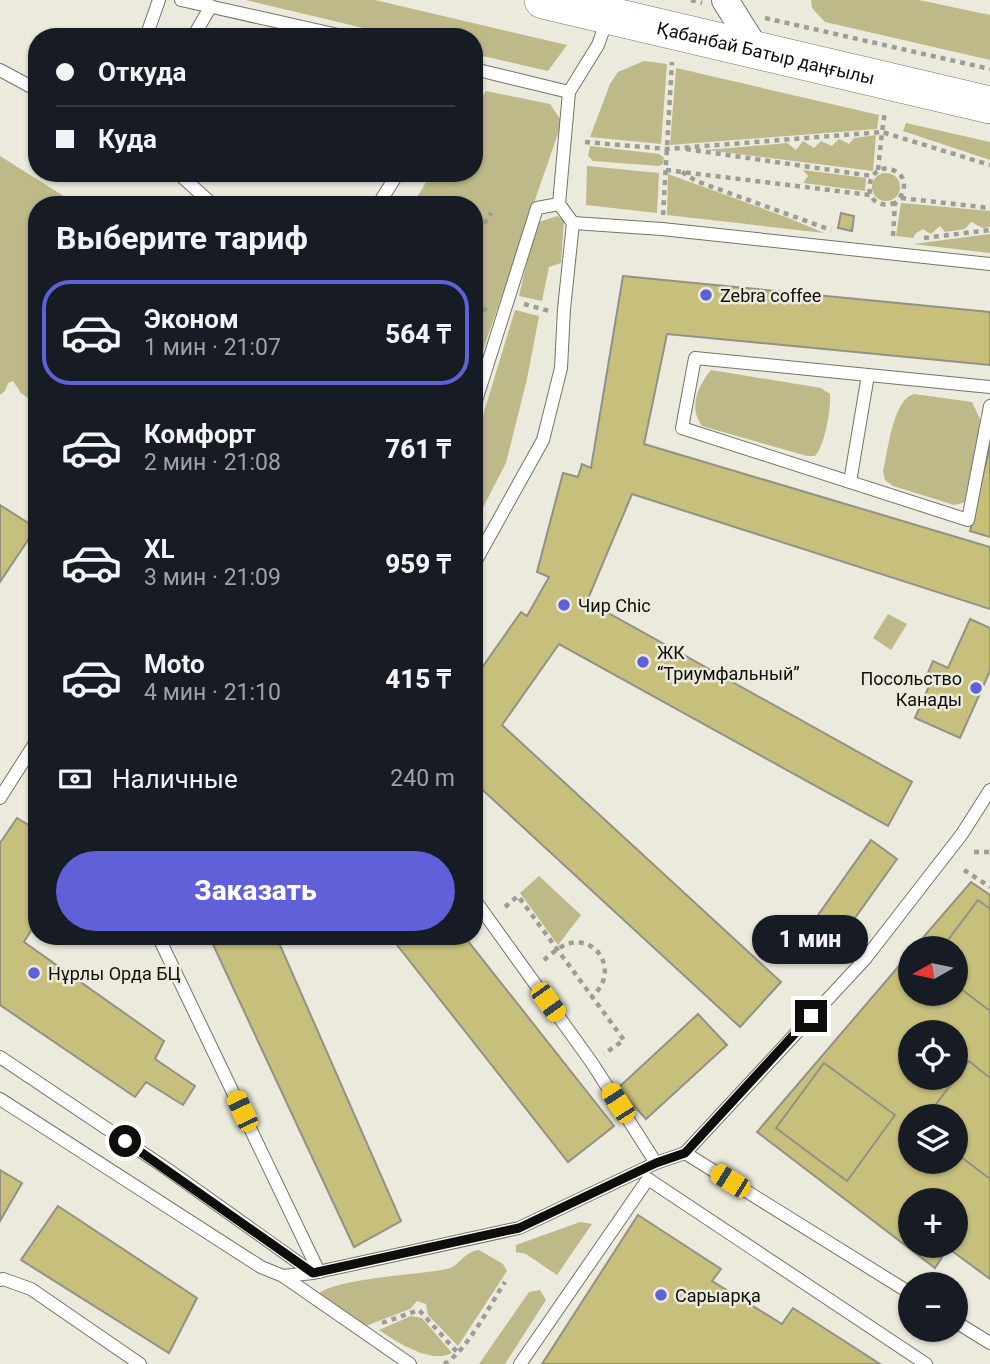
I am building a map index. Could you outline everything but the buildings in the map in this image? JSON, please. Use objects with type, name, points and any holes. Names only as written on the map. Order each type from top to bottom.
[{"type":"main road","name":"Қабанбай Батыр даңғылы","points":[[543,0],[990,105]]},
{"type":"street","points":[[727,5],[757,51]]},
{"type":"lane","points":[[149,28],[159,0]]},
{"type":"lane","points":[[181,0],[211,6],[239,6],[315,28]]},
{"type":"lane","points":[[198,28],[211,6]]},
{"type":"lane","points":[[483,548],[543,440],[561,368],[573,222],[559,204],[569,92],[598,45],[609,14]]},
{"type":"lane","points":[[0,70],[28,85]]},
{"type":"lane","points":[[483,71],[569,92]]},
{"type":"lane","points":[[188,182],[203,196]]},
{"type":"lane","points":[[483,379],[537,208],[559,204]]},
{"type":"lane","points":[[573,222],[990,264]]},
{"type":"lane","points":[[990,387],[695,358],[682,428],[968,520],[990,406]]},
{"type":"lane","points":[[850,482],[868,375]]},
{"type":"lane","points":[[0,797],[28,754]]},
{"type":"lane","points":[[283,1276],[316,1272],[519,1228],[656,1163],[685,1153],[864,959],[962,834],[990,790]]},
{"type":"lane","points":[[483,912],[592,1063],[656,1163]]},
{"type":"lane","points":[[162,945],[316,1272]]},
{"type":"lane","points":[[0,1057],[316,1272]]},
{"type":"lane","points":[[0,1099],[261,1267],[283,1276],[410,1364]]},
{"type":"lane","points":[[685,1153],[898,1286]]},
{"type":"lane","points":[[520,1364],[648,1179],[926,1364]]},
{"type":"lane","points":[[0,1280],[31,1289],[140,1364]]},
{"type":"lane","points":[[968,1329],[990,1343]]},
{"type":"path","points":[[691,0],[727,5],[990,68]]},
{"type":"path","points":[[662,229],[672,62]]},
{"type":"path","points":[[878,171],[885,111]]},
{"type":"path","points":[[585,142],[667,149],[882,132],[990,165]]},
{"type":"path","points":[[681,148],[872,176]]},
{"type":"path","points":[[887,168],[902,177],[904,188],[900,198],[895,202],[877,202],[869,188],[872,176],[887,168]]},
{"type":"path","points":[[666,170],[871,195]]},
{"type":"path","points":[[682,172],[696,181],[826,226],[833,232]]},
{"type":"path","points":[[900,198],[990,208]]},
{"type":"path","points":[[882,237],[893,238],[895,202]]},
{"type":"path","points":[[483,226],[491,213]]},
{"type":"path","points":[[918,239],[990,230]]},
{"type":"path","points":[[974,852],[990,852]]},
{"type":"path","points":[[964,870],[990,887]]},
{"type":"path","points":[[505,907],[518,896],[624,1040],[592,1063]]},
{"type":"path","points":[[544,960],[570,943],[582,943],[594,949],[602,957],[606,968],[600,990],[592,996]]},
{"type":"path","points":[[444,1364],[458,1353],[505,1282]]},
{"type":"path","points":[[382,1323],[419,1310],[458,1353]]},
{"type":"shaded area","points":[[246,0],[375,0],[567,45],[548,71],[483,56],[483,28],[363,28]]},
{"type":"shaded area","points":[[811,0],[919,0],[990,15],[990,60],[825,22],[812,8]]},
{"type":"shaded area","points":[[644,61],[667,64],[661,144],[590,137],[610,84],[618,72]]},
{"type":"shaded area","points":[[676,68],[879,115],[877,129],[670,145]]},
{"type":"shaded area","points":[[486,91],[550,104],[562,122],[483,350],[483,196],[418,196],[426,182],[483,182],[483,95]]},
{"type":"shaded area","points":[[906,123],[990,142],[990,160],[903,131]]},
{"type":"shaded area","points":[[876,135],[873,171],[706,150],[787,143],[796,150],[803,141],[814,148],[821,141],[832,146],[839,139],[849,144],[854,138]]},
{"type":"shaded area","points":[[590,146],[659,154],[664,158],[663,164],[659,166],[593,161],[588,156]]},
{"type":"shaded area","points":[[0,156],[28,174],[28,182],[41,182],[64,196],[28,196],[28,398],[13,381],[8,383],[0,395]]},
{"type":"shaded area","points":[[587,166],[659,173],[657,213],[586,205]]},
{"type":"shaded area","points":[[803,170],[866,178],[865,191],[803,183],[808,176]]},
{"type":"shaded area","points":[[886,173],[896,177],[900,187],[896,197],[886,201],[876,197],[872,187],[876,177]]},
{"type":"shaded area","points":[[668,174],[791,219],[824,233],[667,215]]},
{"type":"shaded area","points":[[901,203],[990,211],[990,227],[983,228],[971,222],[965,229],[945,232],[940,226],[931,234],[923,229],[913,238],[896,236]]},
{"type":"shaded area","points":[[557,216],[564,220],[561,263],[549,267],[542,301],[519,296],[536,223]]},
{"type":"shaded area","points":[[990,234],[990,253],[913,244]]},
{"type":"shaded area","points":[[515,310],[539,316],[506,463],[483,507],[483,415]]},
{"type":"shaded area","points":[[711,370],[821,388],[830,394],[827,426],[819,451],[815,456],[807,456],[702,426],[696,411],[696,397]]},
{"type":"shaded area","points":[[914,394],[972,402],[980,419],[966,500],[963,503],[954,505],[893,486],[885,480],[883,471],[896,415],[907,398]]},
{"type":"shaded area","points":[[888,614],[907,624],[891,650],[873,638]]},
{"type":"shaded area","points":[[539,876],[581,915],[558,945],[520,893]]},
{"type":"shaded area","points":[[580,1222],[592,1224],[557,1275],[526,1254],[516,1252],[516,1245]]},
{"type":"shaded area","points":[[479,1250],[503,1264],[507,1271],[458,1346],[428,1315],[426,1304],[417,1301],[410,1309],[363,1327],[317,1295],[327,1289],[358,1281],[447,1269],[469,1253]]},
{"type":"shaded area","points":[[540,1290],[546,1300],[505,1364],[479,1364],[529,1292]]},
{"type":"shaded area","points":[[411,1316],[422,1318],[452,1353],[444,1356],[425,1354],[405,1346],[379,1330]]},
{"type":"place","name":"Zebra coffee","points":[[706,295]]},
{"type":"place","name":"Чир Chic","points":[[564,605]]},
{"type":"place","name":"ЖК “Триумфальный”","points":[[643,662]]},
{"type":"place","name":"Посольство Канады","points":[[976,688]]},
{"type":"place","name":"Нұрлы Орда БЦ","points":[[34,973]]},
{"type":"place","name":"Сарыарқа","points":[[661,1295]]},
{"type":"route","points":[[125,1141],[313,1273],[519,1228],[656,1163],[685,1153],[811,1016]]}]
